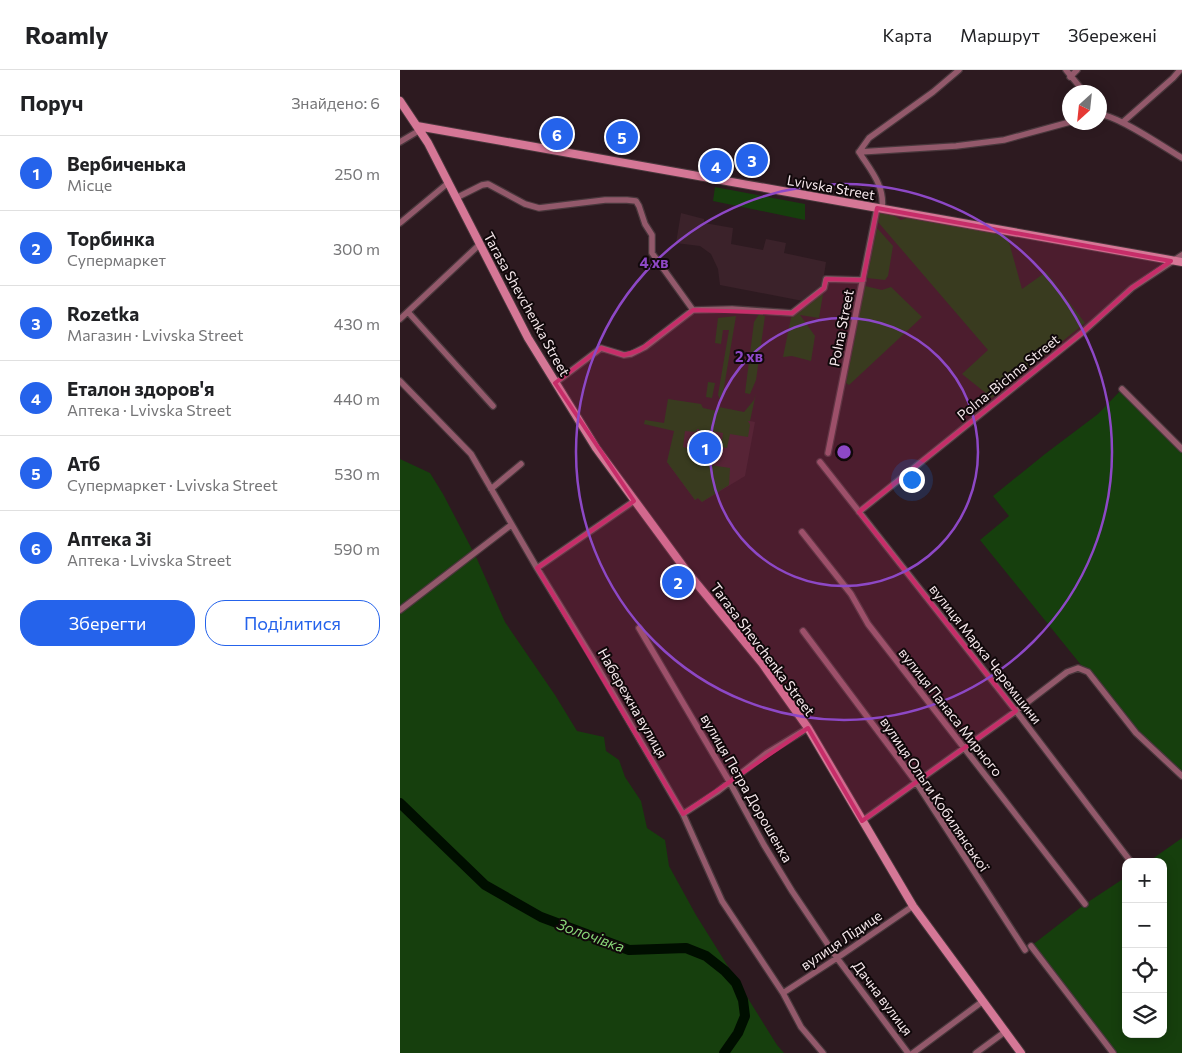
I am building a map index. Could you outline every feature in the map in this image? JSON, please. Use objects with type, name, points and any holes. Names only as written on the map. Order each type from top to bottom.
[{"type":"main road","name":"Tarasa Shevchenka Street","points":[[400,101],[418,128],[448,183],[528,338],[596,448],[692,578],[762,663],[808,728],[913,906],[1021,1053]]},
{"type":"main road","name":"Lvivska Street","points":[[418,128],[1182,262]]},
{"type":"street","points":[[859,152],[869,138],[933,92],[959,70]]},
{"type":"street","points":[[1066,70],[1077,85]]},
{"type":"street","points":[[1070,77],[1077,70]]},
{"type":"street","points":[[1123,122],[1180,70]]},
{"type":"street","points":[[1107,115],[1123,122],[1182,158]]},
{"type":"street","points":[[859,152],[956,146],[1004,140],[1062,124]]},
{"type":"street","points":[[400,142],[418,128]]},
{"type":"street","name":"Polna Street","points":[[828,453],[863,280],[883,199],[880,185],[859,152]]},
{"type":"street","points":[[400,223],[448,183]]},
{"type":"street","points":[[456,198],[488,184],[525,204],[539,208],[605,200],[636,201],[645,224],[652,235],[652,254],[693,310]]},
{"type":"street","points":[[400,319],[480,244]]},
{"type":"street","name":"Polna-Bichna Street","points":[[859,512],[1083,332],[1132,288],[1182,255]]},
{"type":"street","points":[[555,383],[601,348],[624,355],[640,350],[693,310],[732,309],[792,313],[824,288],[826,279],[863,280]]},
{"type":"street","points":[[408,312],[493,406]]},
{"type":"street","name":"Набережна вулиця","points":[[400,381],[471,454],[683,814],[722,901],[783,993],[801,1027],[822,1053]]},
{"type":"street","points":[[1122,389],[1182,449]]},
{"type":"street","name":"вулиця Марка Черемшини","points":[[820,462],[1016,711],[1128,858]]},
{"type":"street","points":[[491,489],[521,464]]},
{"type":"street","points":[[537,568],[634,501]]},
{"type":"street","points":[[400,610],[512,525]]},
{"type":"street","name":"вулиця Панаса Мирного","points":[[802,532],[851,594],[868,624],[1085,904]]},
{"type":"street","name":"вулиця Петра Дорошенка","points":[[639,628],[729,781],[764,845],[837,958]]},
{"type":"street","name":"вулиця Ольги Кобилянської","points":[[803,631],[916,782],[1025,950]]},
{"type":"street","points":[[862,821],[1068,672],[1078,668],[1088,672],[1136,733],[1182,776]]},
{"type":"street","points":[[683,814],[716,792],[767,753],[808,728]]},
{"type":"street","name":"вулиця Лідице","points":[[783,993],[913,906]]},
{"type":"street","points":[[1031,946],[1113,1053]]},
{"type":"street","name":"Дачна вулиця","points":[[837,958],[908,1053]]},
{"type":"street","name":"Дачна вулиця","points":[[913,1053],[983,1001]]},
{"type":"street","points":[[976,1053],[1006,1031]]},
{"type":"highlighted area","points":[[877,208],[1171,261],[1132,288],[1083,332],[859,512],[1016,711],[862,821],[808,728],[683,814],[537,568],[634,501],[555,383],[601,348],[624,355],[640,350],[693,310],[792,313],[824,288],[826,279],[863,280]]},
{"type":"shaded area","points":[[681,213],[704,219],[704,223],[733,228],[731,244],[763,250],[766,239],[786,243],[784,253],[826,262],[822,288],[803,301],[720,285],[718,269],[711,254],[700,246],[676,243]]},
{"type":"shaded area","points":[[745,420],[755,422],[745,476],[702,502],[698,498],[695,500],[667,462],[675,431]]},
{"type":"green space","points":[[715,187],[805,204],[805,220],[713,201]]},
{"type":"green space","points":[[880,213],[893,215],[901,220],[907,218],[1007,235],[1022,289],[1046,272],[1085,323],[992,398],[962,374],[988,350],[878,222]]},
{"type":"green space","points":[[877,228],[893,246],[888,276],[885,280],[867,278]]},
{"type":"green space","points":[[865,286],[882,290],[891,287],[922,317],[849,385],[846,383]]},
{"type":"green space","points":[[824,288],[819,318],[800,315],[815,336],[811,361],[792,356],[783,357],[792,313]]},
{"type":"green space","points":[[759,314],[765,316],[756,380],[750,394],[745,393],[754,322]]},
{"type":"green space","points":[[736,316],[722,399],[720,399],[718,395],[729,330],[723,330],[721,344],[715,343],[718,318]]},
{"type":"green space","points":[[708,382],[715,383],[712,398],[706,397]]},
{"type":"green space","points":[[1122,389],[1182,447],[1182,776],[1136,733],[980,540],[1009,516],[993,496],[1098,414]]},
{"type":"green space","points":[[756,393],[750,421],[748,421],[750,425],[748,437],[730,434],[727,448],[721,447],[723,433],[707,430],[704,445],[697,444],[699,429],[696,432],[685,431],[683,447],[694,450],[692,460],[730,468],[729,485],[702,502],[698,498],[695,500],[667,462],[674,431],[644,424],[645,420],[664,423],[668,399],[701,404],[703,408],[717,411],[719,407],[744,412],[754,400]]},
{"type":"green space","points":[[400,459],[430,473],[477,559],[505,622],[577,731],[604,737],[606,751],[619,760],[625,777],[641,801],[647,828],[665,840],[669,866],[696,915],[777,1045],[784,1053],[400,1053]]},
{"type":"green space","points":[[1182,838],[1182,1053],[1113,1053],[1031,946],[1085,904],[1122,880],[1122,1038],[1167,1038],[1167,858],[1154,858]]},
{"type":"waterway","name":"Золочівка","points":[[400,803],[485,885],[541,917],[629,950],[686,948],[706,956],[725,971],[736,983],[743,1000],[745,1016],[738,1033],[724,1053]]},
{"type":"place","name":"Аптека 3і","points":[[557,134]]},
{"type":"place","name":"Атб","points":[[622,137]]},
{"type":"place","name":"Rozetka","points":[[752,160]]},
{"type":"place","name":"Еталон здоров'я","points":[[716,166]]},
{"type":"place","name":"Вербиченька","points":[[705,448]]},
{"type":"place","name":"Торбинка","points":[[678,582]]}]
